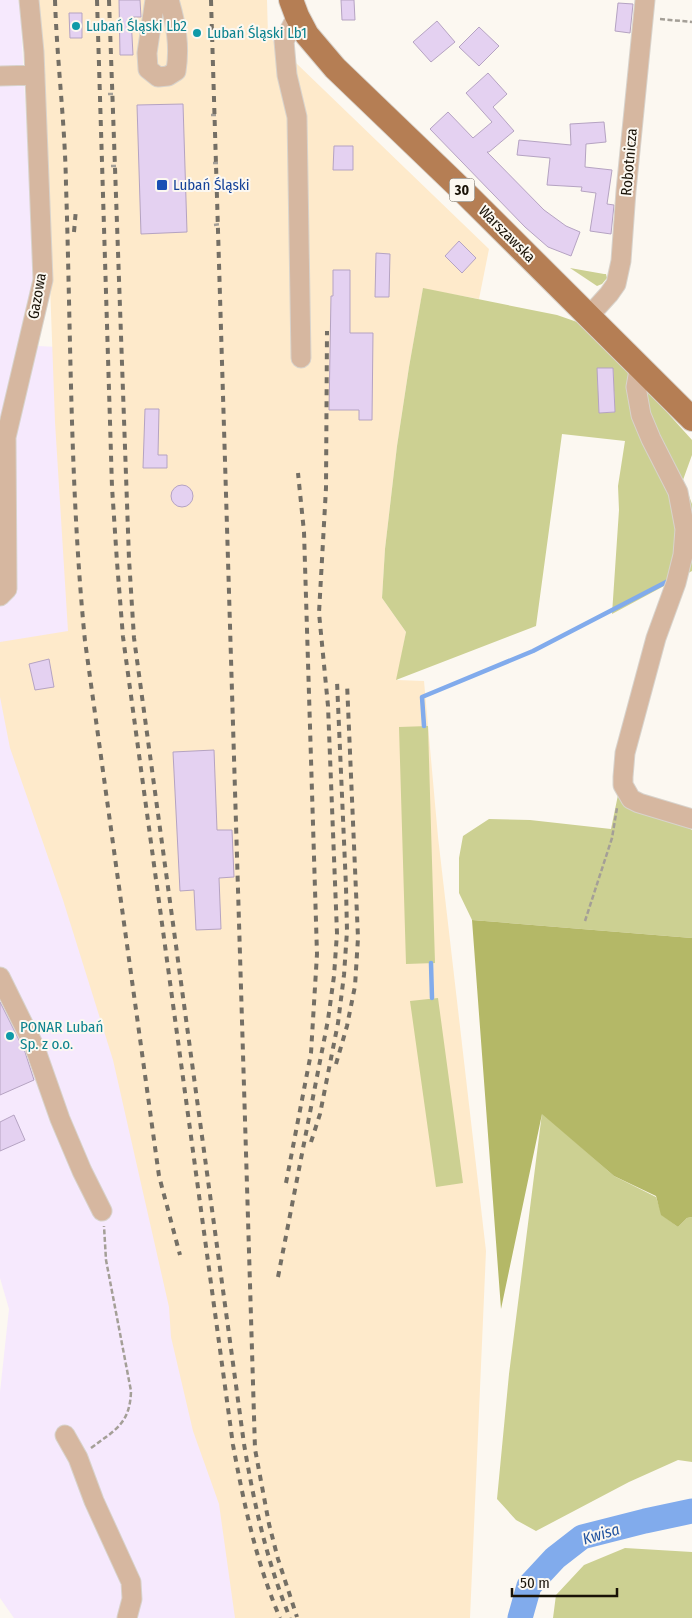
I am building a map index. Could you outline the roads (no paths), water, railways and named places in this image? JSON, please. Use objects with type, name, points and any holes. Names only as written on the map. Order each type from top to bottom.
[{"type":"main road","name":"Warszawska","points":[[294,8],[307,35],[335,68],[590,315],[692,418]]},
{"type":"street","name":"Gazowa","points":[[3,593],[6,438],[43,280],[32,14],[29,0]]},
{"type":"street","points":[[154,0],[147,53],[148,69],[158,77],[168,76],[176,71],[179,55],[176,26],[169,0]]},
{"type":"street","points":[[294,8],[284,41],[287,75],[297,117],[301,358]]},
{"type":"street","name":"Robotnicza","points":[[590,315],[616,284],[621,262],[644,8]]},
{"type":"street","points":[[0,76],[35,75]]},
{"type":"street","points":[[643,369],[636,386],[641,415],[678,492],[684,519],[685,536],[676,583],[656,638],[628,738],[622,777],[626,793],[631,799],[638,803],[692,819]]},
{"type":"street","points":[[0,977],[35,1048],[60,1119],[82,1171],[102,1211]]},
{"type":"street","points":[[65,1435],[78,1458],[94,1502],[131,1582],[132,1599],[127,1618]]},
{"type":"waterway","points":[[424,726],[422,697],[533,651],[670,580]]},
{"type":"waterway","points":[[431,963],[432,998]]},
{"type":"waterway","name":"Kwisa","points":[[520,1618],[529,1586],[555,1558],[582,1537],[692,1511]]},
{"type":"railway","points":[[55,0],[65,162],[76,527],[85,641],[159,1176],[180,1255]]},
{"type":"railway","points":[[97,0],[112,487],[123,637],[233,1445],[257,1554],[280,1618]]},
{"type":"railway","points":[[109,0],[129,559],[134,638],[244,1444],[262,1532],[290,1618]]},
{"type":"railway","points":[[211,0],[255,1449],[269,1524],[297,1617]]},
{"type":"railway","points":[[74,232],[76,209]]},
{"type":"railway","points":[[278,1277],[328,1020],[337,933],[328,706],[319,613],[326,488],[327,331]]},
{"type":"railway","points":[[286,1183],[311,1053],[317,954],[304,532],[298,473]]},
{"type":"railway","points":[[311,1142],[320,1114],[338,1023],[347,931],[337,681]]},
{"type":"railway","points":[[336,1064],[347,1026],[355,986],[358,938],[347,683]]},
{"type":"place","name":"Lubań Śląski Lb2","points":[[76,26]]},
{"type":"place","name":"Lubań Śląski Lb1","points":[[197,33]]},
{"type":"place","name":"Lubań Śląski","points":[[162,185]]},
{"type":"place","name":"PONAR Lubań Sp. z o.o.","points":[[10,1036]]}]
